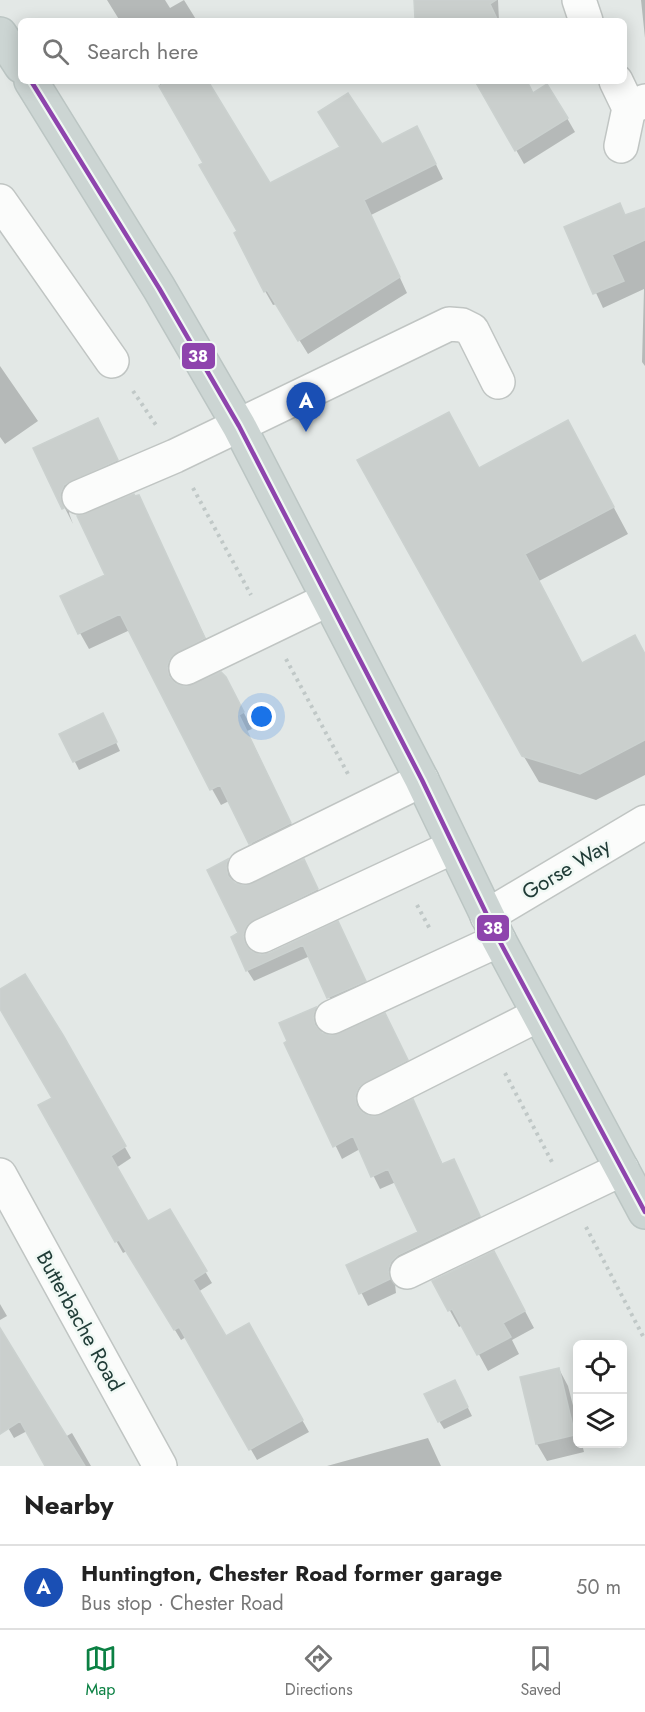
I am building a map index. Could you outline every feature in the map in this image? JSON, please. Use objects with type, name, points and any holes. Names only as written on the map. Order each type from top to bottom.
[{"type":"main road","points":[[0,34],[18,61]]},
{"type":"main road","points":[[33,84],[159,288],[239,426],[422,780],[493,928],[645,1212]]},
{"type":"street","points":[[579,0],[585,18]]},
{"type":"street","points":[[621,146],[630,96]]},
{"type":"street","points":[[0,201],[112,361]]},
{"type":"street","points":[[79,497],[239,426],[449,324],[462,325],[472,330],[498,382]]},
{"type":"street","points":[[186,668],[327,600]]},
{"type":"street","points":[[245,867],[422,780]]},
{"type":"street","name":"Gorse Way","points":[[332,1017],[493,928],[645,822]]},
{"type":"street","points":[[262,936],[453,847]]},
{"type":"street","points":[[374,1098],[538,1015]]},
{"type":"street","points":[[407,1272],[622,1169]]},
{"type":"street","name":"Butterbache Road","points":[[0,1175],[160,1466]]},
{"type":"building","points":[[414,0],[496,0],[490,4],[497,18],[415,18]]},
{"type":"building","points":[[163,84],[210,84],[270,183],[340,147],[318,112],[348,93],[382,144],[417,126],[436,164],[364,200],[400,277],[298,341],[267,290],[264,292],[234,233],[237,231],[199,165],[203,163],[159,86]]},
{"type":"building","points":[[477,84],[528,84],[533,93],[547,84],[568,118],[515,151]]},
{"type":"building","points":[[620,203],[625,215],[645,208],[645,240],[612,255],[624,281],[593,294],[564,227]]},
{"type":"building","points":[[449,412],[479,468],[568,420],[614,507],[525,554],[582,663],[635,635],[645,654],[645,740],[580,774],[522,756],[357,460]]},
{"type":"building","points":[[98,418],[118,460],[64,485],[60,495],[64,508],[62,509],[33,448]]},
{"type":"building","points":[[134,494],[139,495],[205,638],[171,657],[167,666],[169,676],[176,684],[185,687],[221,672],[226,677],[244,712],[239,715],[291,823],[249,844],[220,785],[210,790],[120,614],[78,634],[60,596],[105,575],[77,516]]},
{"type":"building","points":[[103,713],[117,742],[73,762],[59,734]]},
{"type":"building","points":[[228,859],[226,866],[228,876],[235,883],[244,886],[304,859],[318,889],[247,925],[243,935],[251,951],[260,955],[270,953],[338,921],[366,981],[327,998],[303,945],[246,971],[231,937],[238,933],[207,870]]},
{"type":"building","points":[[25,974],[63,1035],[126,1146],[111,1156],[148,1221],[170,1209],[207,1271],[193,1280],[226,1336],[249,1323],[303,1420],[249,1450],[179,1327],[174,1330],[119,1240],[115,1242],[38,1105],[52,1098],[0,1009],[0,989]]},
{"type":"building","points":[[316,1007],[313,1016],[315,1025],[322,1033],[331,1036],[385,1013],[408,1060],[359,1087],[355,1096],[357,1106],[363,1113],[374,1117],[413,1099],[442,1164],[454,1159],[480,1216],[398,1255],[391,1262],[388,1270],[390,1279],[359,1294],[346,1265],[418,1232],[388,1169],[371,1177],[353,1136],[333,1147],[284,1043],[287,1041],[279,1023]]},
{"type":"building","points":[[494,1251],[525,1311],[503,1323],[511,1337],[477,1355],[452,1309],[448,1311],[432,1281]]},
{"type":"building","points":[[0,1328],[85,1466],[45,1466],[20,1421],[0,1434]]},
{"type":"building","points":[[559,1368],[573,1435],[536,1444],[520,1377]]},
{"type":"building","points":[[455,1380],[468,1407],[438,1422],[424,1394]]},
{"type":"transit line","name":"38","points":[[33,84],[159,288],[239,426],[422,780],[499,940],[645,1212]]},
{"type":"place","name":"Huntington, Chester Road former garage","points":[[306,432]]}]
